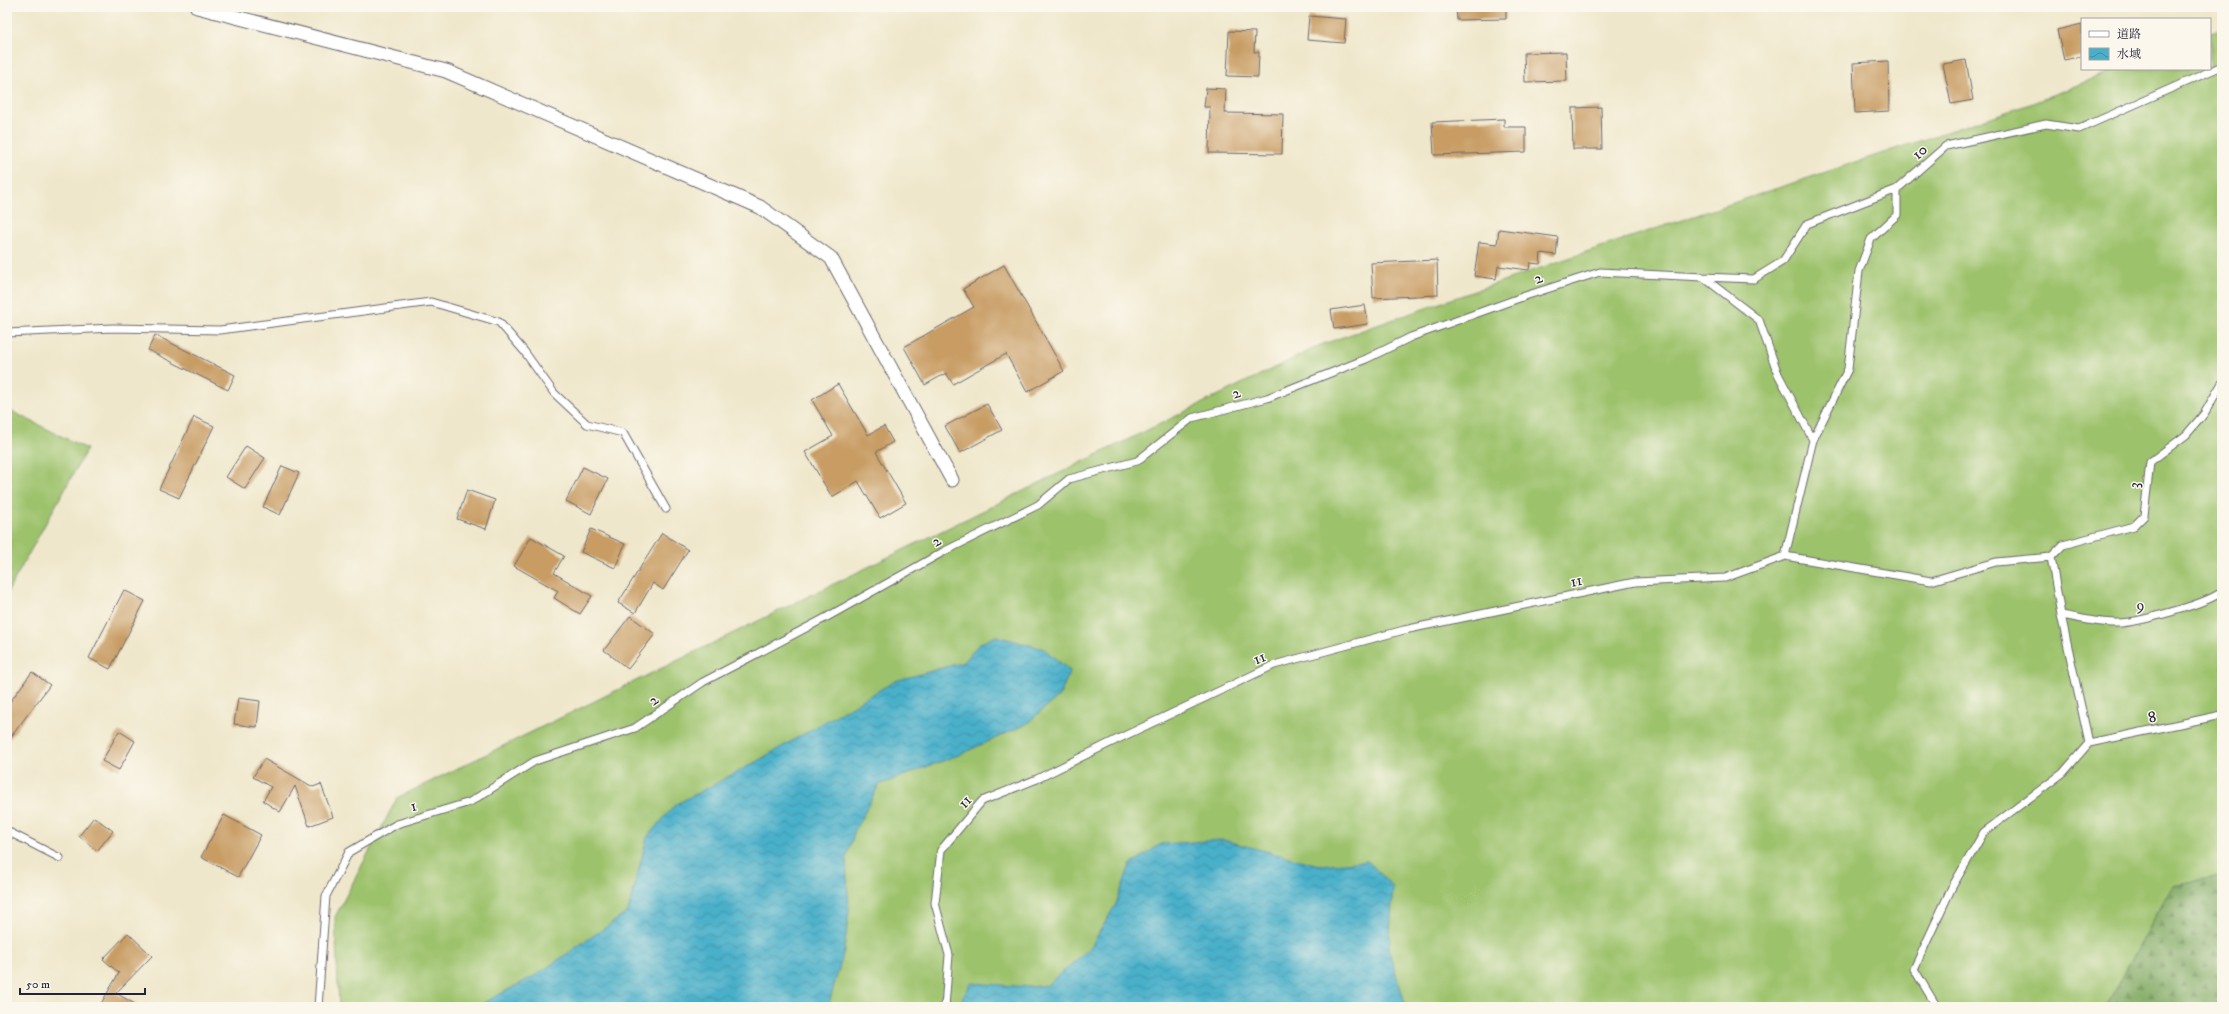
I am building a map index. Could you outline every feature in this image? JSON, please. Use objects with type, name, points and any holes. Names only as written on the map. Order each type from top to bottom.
[{"type":"street","points":[[197,7],[446,71],[760,207],[831,258],[952,480]]},
{"type":"lane","name":"10","points":[[1897,189],[1946,146],[2046,124],[2079,129],[2222,66]]},
{"type":"lane","name":"2","points":[[635,728],[703,682],[828,617],[943,552],[1038,504],[1069,479],[1138,461],[1192,418],[1266,398],[1366,359],[1411,337],[1525,296],[1600,272],[1754,279],[1783,261],[1807,224],[1897,189]]},
{"type":"lane","points":[[1897,189],[1897,215],[1871,239],[1859,271],[1848,369],[1813,440],[1785,556],[1931,581],[1996,562],[2051,557],[2061,615],[2089,743],[2063,773],[1984,832],[1952,888],[1914,969],[1937,1007]]},
{"type":"lane","points":[[1703,277],[1759,320],[1778,374],[1813,440]]},
{"type":"lane","points":[[7,333],[113,328],[220,330],[431,302],[499,322],[524,351],[554,393],[587,424],[623,433],[666,509]]},
{"type":"lane","name":"3","points":[[2051,557],[2063,546],[2134,526],[2144,516],[2150,462],[2186,435],[2204,414],[2222,384]]},
{"type":"lane","name":"11","points":[[946,1007],[949,955],[935,903],[941,850],[982,800],[1037,779],[1274,665],[1404,630],[1635,582],[1725,578],[1785,556]]},
{"type":"lane","name":"9","points":[[2061,615],[2117,623],[2185,609],[2218,596],[2222,591]]},
{"type":"lane","name":"8","points":[[2089,743],[2222,715]]},
{"type":"lane","name":"1","points":[[318,1007],[326,896],[349,852],[397,824],[470,802],[535,761],[635,728]]},
{"type":"lane","points":[[7,831],[60,858]]},
{"type":"green space","points":[[2222,29],[2222,876],[2173,885],[2106,1007],[339,1007],[335,917],[397,798],[1323,344],[1586,252],[2033,103],[2115,70],[2211,70],[2211,32]]},
{"type":"green space","points":[[7,409],[87,449],[7,593]]},
{"type":"green space","points":[[2222,876],[2222,1007],[2106,1007],[2173,885]]},
{"type":"water","points":[[996,636],[1044,649],[1070,671],[1060,695],[1025,725],[961,754],[879,785],[855,830],[846,859],[849,911],[844,951],[828,1007],[476,1007],[536,975],[628,912],[647,837],[675,805],[754,763],[895,681],[964,662],[979,644]]},
{"type":"water","points":[[1223,840],[1319,865],[1368,861],[1393,887],[1389,951],[1405,1003],[1408,1007],[962,1007],[960,1003],[971,983],[1030,987],[1047,985],[1090,948],[1116,904],[1130,865],[1161,844]]},
{"type":"building","points":[[1456,7],[1506,7],[1506,19],[1457,20]]},
{"type":"building","points":[[1309,16],[1346,19],[1344,43],[1307,40]]},
{"type":"building","points":[[2081,24],[2081,56],[2064,60],[2057,30]]},
{"type":"building","points":[[1229,31],[1255,32],[1254,52],[1259,52],[1258,77],[1227,76]]},
{"type":"building","points":[[1566,52],[1567,81],[1525,82],[1524,53]]},
{"type":"building","points":[[1966,60],[1973,100],[1951,104],[1943,64]]},
{"type":"building","points":[[1888,61],[1889,111],[1855,113],[1853,63]]},
{"type":"building","points":[[1206,88],[1226,89],[1225,113],[1283,114],[1282,154],[1209,153],[1210,107],[1204,107]]},
{"type":"building","points":[[1601,107],[1602,149],[1573,149],[1572,108]]},
{"type":"building","points":[[1504,119],[1504,127],[1526,127],[1526,152],[1434,155],[1432,122]]},
{"type":"building","points":[[1499,229],[1558,237],[1556,255],[1541,253],[1540,264],[1530,263],[1529,270],[1498,266],[1496,279],[1474,276],[1479,242],[1497,244]]},
{"type":"building","points":[[1437,260],[1438,295],[1373,298],[1371,263]]},
{"type":"building","points":[[1004,265],[1064,371],[1027,392],[1006,354],[953,384],[946,373],[925,385],[904,347],[974,307],[963,289]]},
{"type":"building","points":[[1365,305],[1368,324],[1334,329],[1331,310]]},
{"type":"building","points":[[155,335],[235,375],[228,390],[148,350]]},
{"type":"building","points":[[838,384],[868,435],[884,426],[893,442],[876,452],[906,503],[880,518],[858,481],[832,497],[805,452],[833,436],[812,400]]},
{"type":"building","points":[[987,404],[1002,430],[960,453],[945,426]]},
{"type":"building","points":[[194,417],[214,426],[179,498],[159,489]]},
{"type":"building","points":[[246,446],[265,458],[245,489],[226,477]]},
{"type":"building","points":[[282,466],[299,473],[280,515],[263,507]]},
{"type":"building","points":[[583,467],[608,479],[591,514],[566,501]]},
{"type":"building","points":[[467,490],[495,500],[486,529],[457,519]]},
{"type":"building","points":[[591,529],[625,544],[615,568],[581,552]]},
{"type":"building","points":[[662,533],[688,550],[663,590],[653,583],[635,613],[618,603]]},
{"type":"building","points":[[531,537],[564,556],[554,573],[592,596],[580,614],[554,598],[558,591],[514,566]]},
{"type":"building","points":[[124,590],[145,601],[110,669],[89,658]]},
{"type":"building","points":[[630,616],[655,634],[628,669],[604,650]]},
{"type":"building","points":[[32,672],[50,685],[7,742],[7,706]]},
{"type":"building","points":[[238,698],[260,701],[257,727],[234,724]]},
{"type":"building","points":[[119,731],[135,741],[119,770],[102,761]]},
{"type":"building","points":[[264,759],[313,787],[321,784],[333,817],[309,826],[295,786],[280,812],[263,801],[271,787],[253,777]]},
{"type":"building","points":[[224,815],[261,835],[238,877],[201,857]]},
{"type":"building","points":[[94,817],[113,831],[97,851],[79,836]]},
{"type":"building","points":[[128,933],[152,956],[116,993],[140,1007],[99,1007],[119,973],[103,959]]}]
